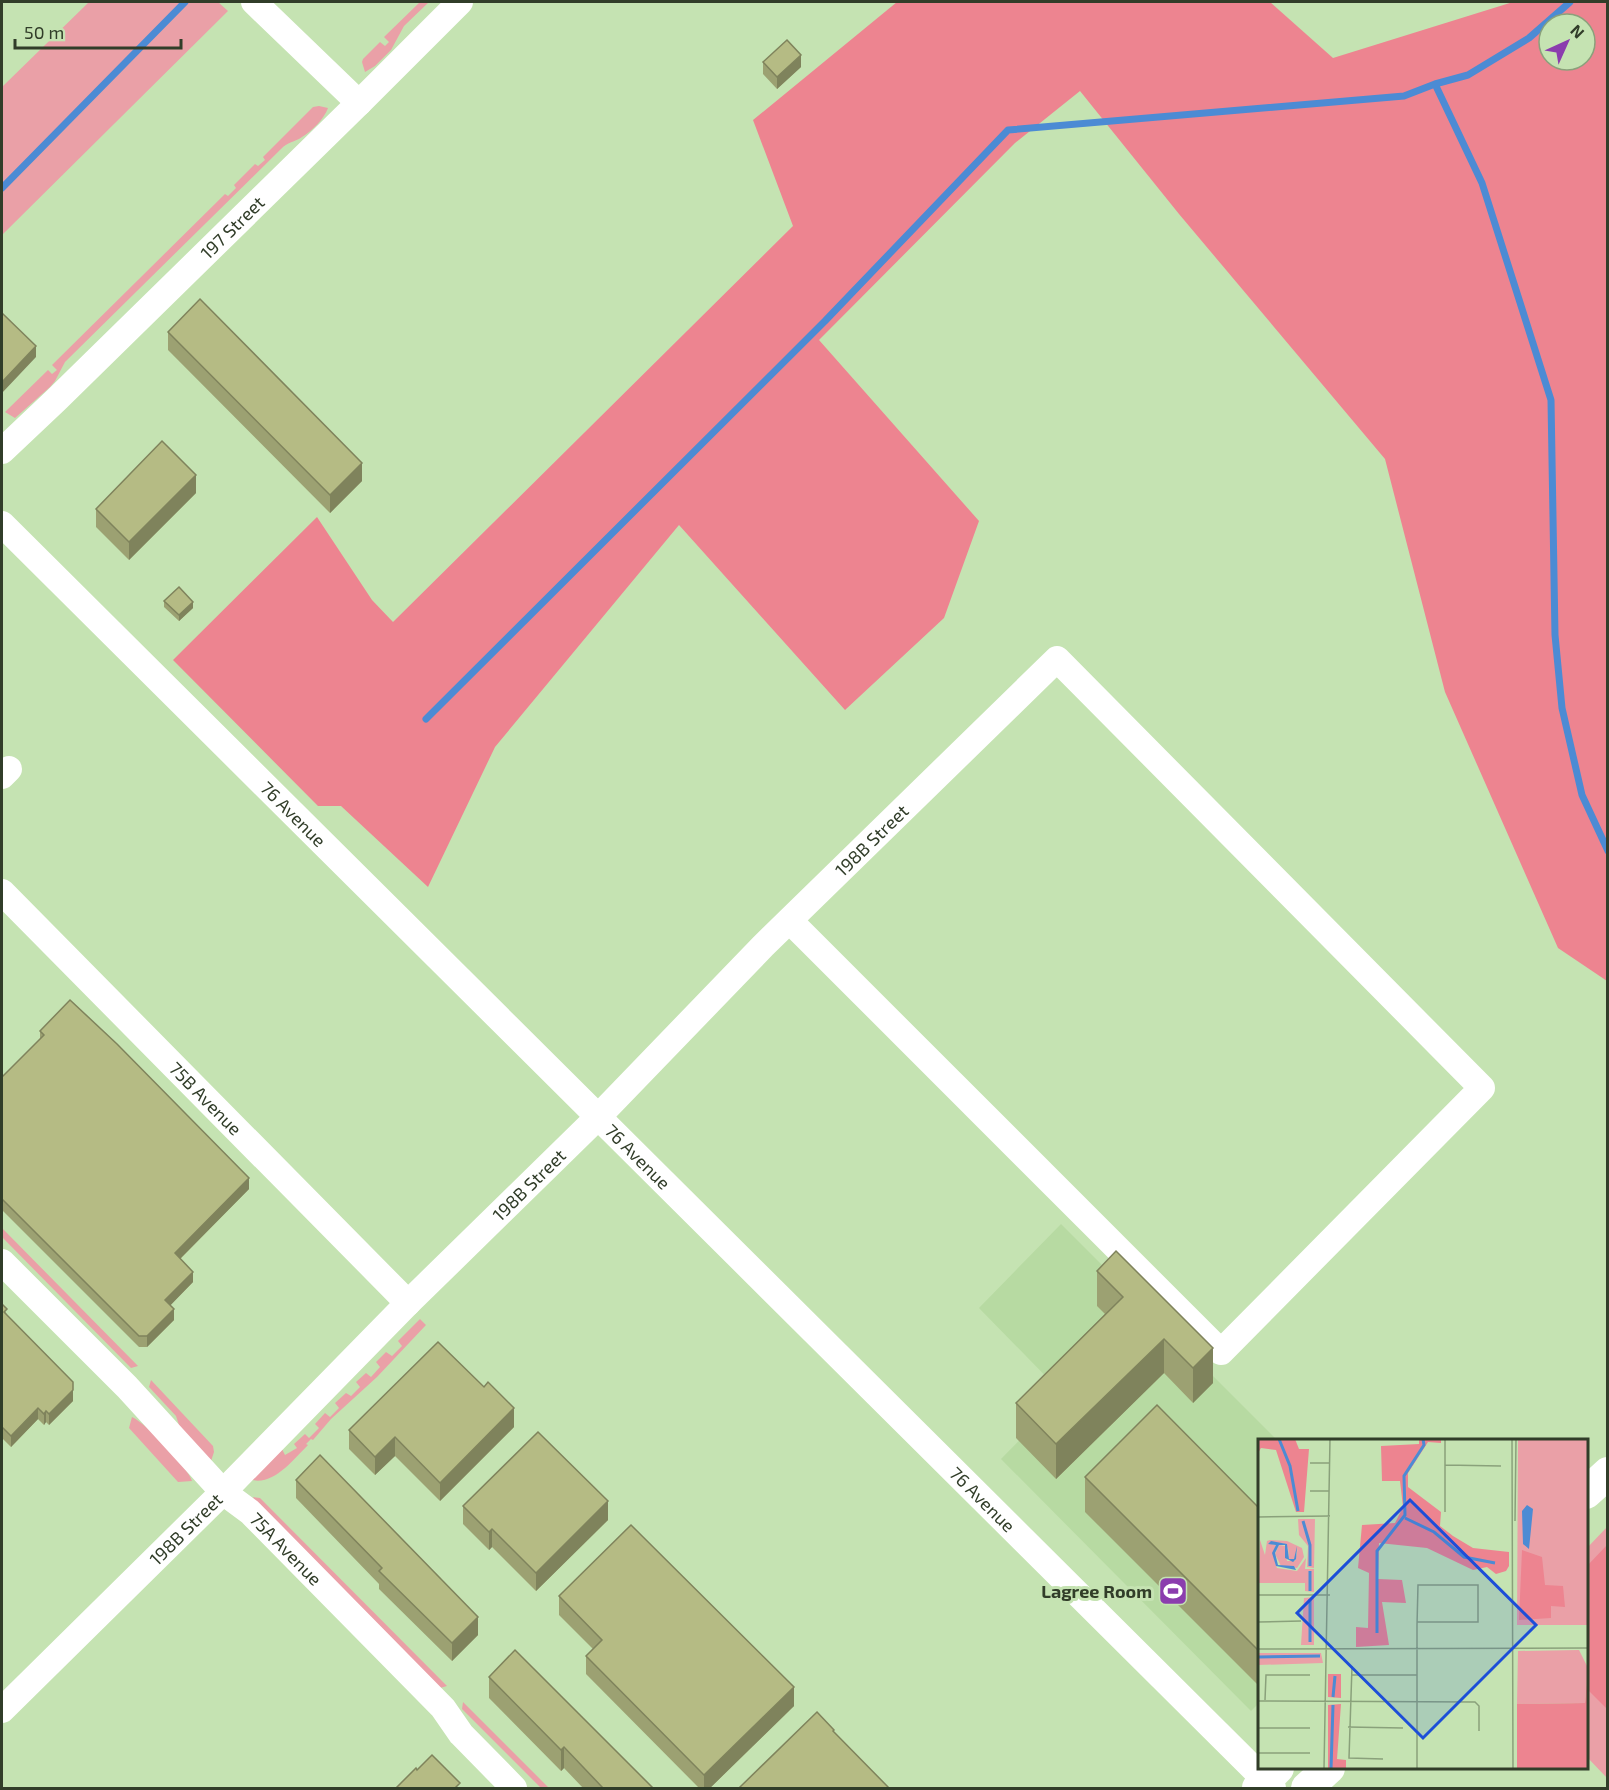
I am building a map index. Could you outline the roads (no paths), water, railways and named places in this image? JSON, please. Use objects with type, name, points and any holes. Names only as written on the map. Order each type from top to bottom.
[{"type":"main road","points":[[1588,1492],[1608,1473]]},
{"type":"main road","points":[[1307,1788],[1327,1769]]},
{"type":"street","points":[[254,2],[359,103]]},
{"type":"street","name":"197 Street","points":[[2,452],[460,2]]},
{"type":"street","name":"76 Avenue","points":[[2,524],[597,1118],[1269,1781]]},
{"type":"street","name":"198B Street","points":[[2,1710],[597,1118],[763,946],[1057,659],[1482,1088],[1221,1352],[790,921]]},
{"type":"street","name":"75B Avenue","points":[[2,892],[408,1304]]},
{"type":"street","name":"75A Avenue","points":[[2,1262],[127,1387],[223,1492],[250,1512],[426,1691],[461,1734],[514,1788]]},
{"type":"waterway","points":[[2,188],[185,2]]},
{"type":"waterway","points":[[426,719],[825,321],[1008,130],[1404,96],[1468,75],[1529,38],[1570,2]]},
{"type":"waterway","points":[[1435,84],[1482,183],[1551,400],[1555,635],[1562,708],[1582,795],[1608,851]]},
{"type":"place","name":"Lagree Room","points":[[1173,1591]]}]
